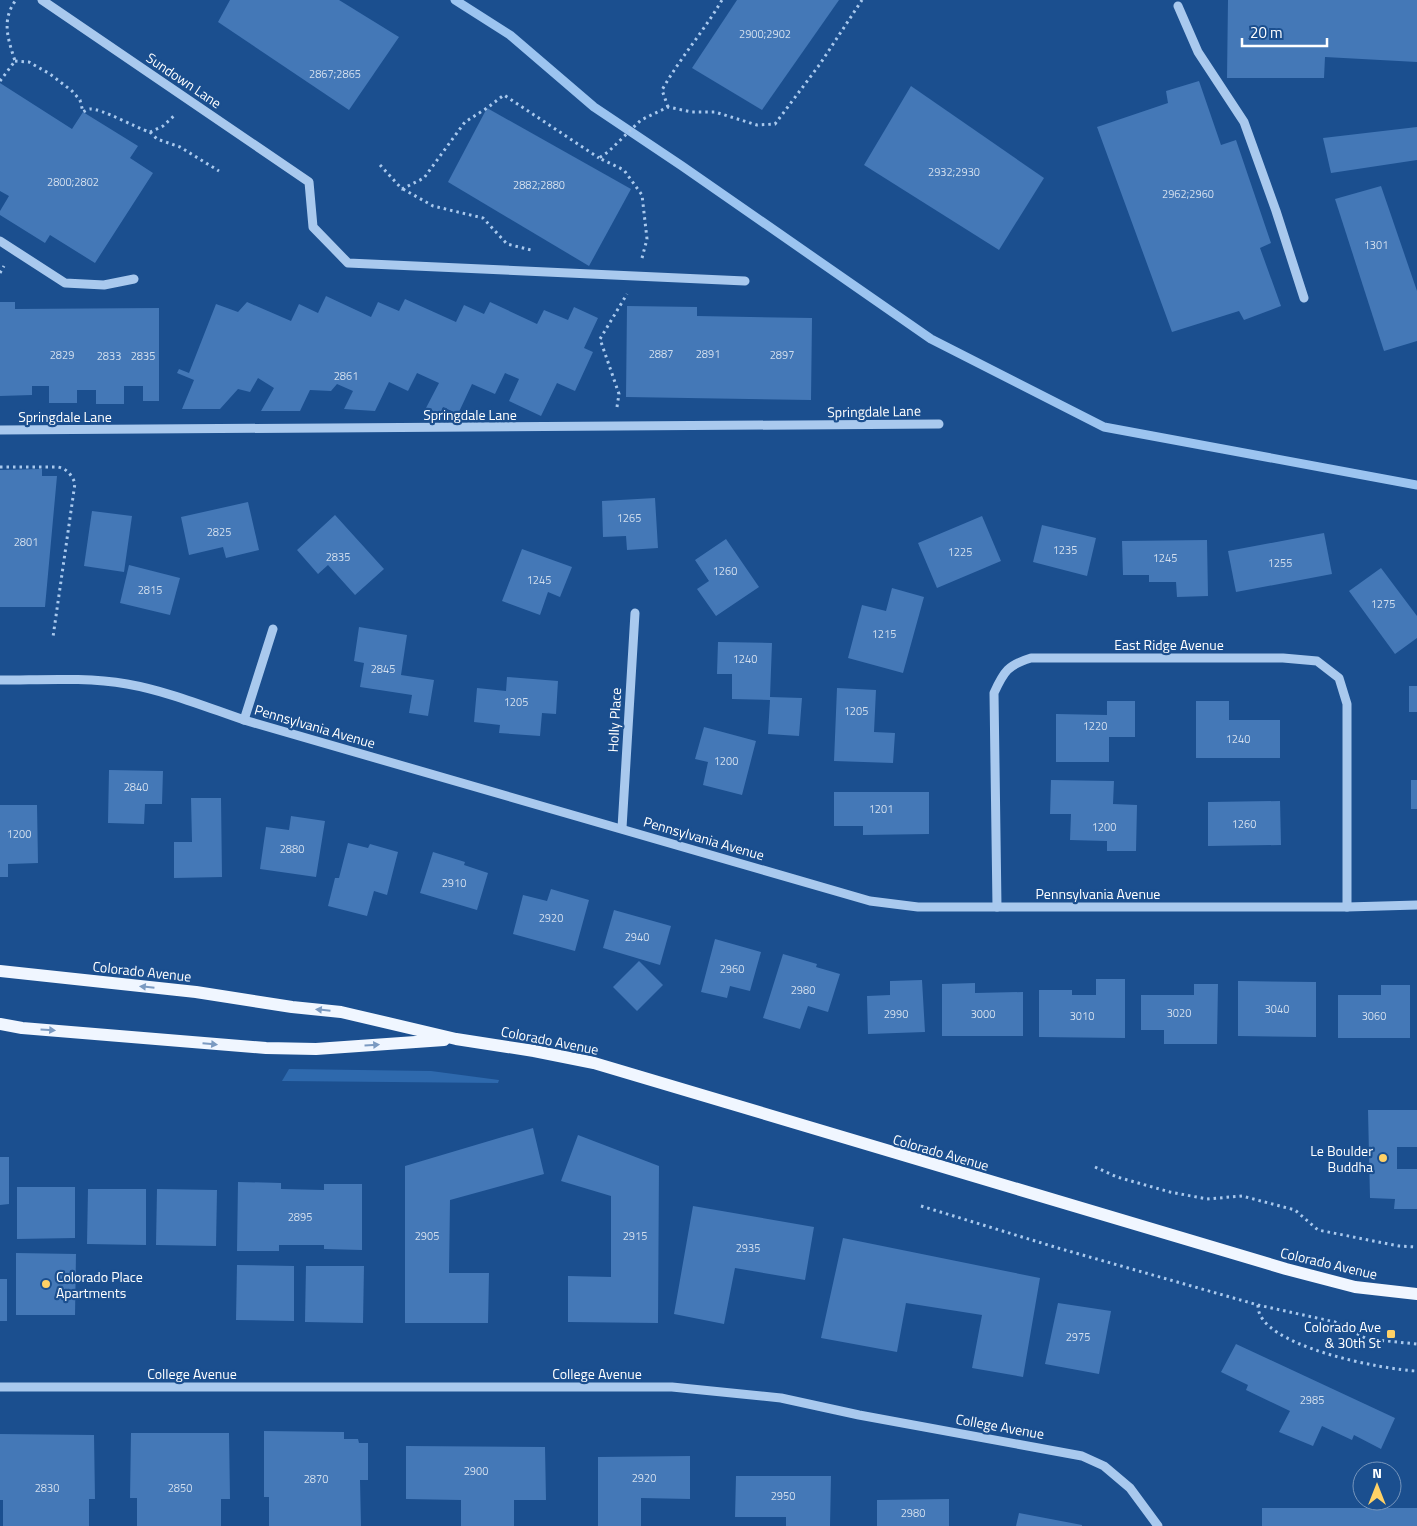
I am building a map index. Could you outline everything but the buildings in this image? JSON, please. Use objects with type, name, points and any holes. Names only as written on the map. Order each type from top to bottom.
[{"type":"main road","name":"Colorado Avenue","points":[[0,971],[196,992],[292,1007],[341,1012],[456,1039],[534,1051],[594,1063],[1286,1270],[1355,1286],[1417,1294]]},
{"type":"main road","name":"Colorado Avenue","points":[[0,1024],[22,1028],[266,1048],[316,1049],[456,1039]]},
{"type":"street","name":"Sundown Lane","points":[[42,0],[309,182],[313,227],[348,263],[545,272]]},
{"type":"street","points":[[1178,6],[1198,52],[1244,122],[1276,211],[1304,298]]},
{"type":"street","points":[[0,241],[65,283],[104,285],[134,279]]},
{"type":"street","points":[[545,272],[745,281]]},
{"type":"street","name":"Springdale Lane","points":[[0,430],[939,424]]},
{"type":"street","name":"Holly Place","points":[[622,828],[635,613]]},
{"type":"street","points":[[244,720],[273,629]]},
{"type":"street","name":"East Ridge Avenue","points":[[997,907],[994,693],[1002,674],[1018,662],[1032,658],[1284,658],[1317,661],[1339,678],[1347,704],[1347,907]]},
{"type":"street","name":"Pennsylvania Avenue","points":[[0,680],[94,680],[127,684],[161,692],[244,720],[870,901],[918,907],[1417,906]]},
{"type":"street","name":"College Avenue","points":[[0,1388],[672,1387],[781,1398],[859,1415],[1082,1456],[1104,1466],[1130,1488],[1158,1526]]},
{"type":"path","points":[[15,61],[7,31],[9,9],[16,0]]},
{"type":"path","points":[[668,107],[662,90],[676,66],[710,20],[722,0]]},
{"type":"path","points":[[599,158],[608,152],[640,120],[668,107],[692,112],[715,112],[757,125],[776,124],[820,64],[862,0]]},
{"type":"path","points":[[0,81],[15,61]]},
{"type":"path","points":[[15,61],[29,62],[50,74],[72,91],[80,100],[83,112],[91,109],[101,111],[150,132],[157,139],[180,147],[219,171]]},
{"type":"path","points":[[402,189],[424,178],[465,122],[504,95],[599,158],[624,170],[642,195],[647,239],[637,277],[600,340],[619,394],[614,427]]},
{"type":"path","points":[[150,132],[163,126],[192,102]]},
{"type":"path","points":[[380,165],[402,189],[433,206],[483,218],[507,244],[541,253],[545,272]]},
{"type":"path","points":[[0,468],[65,468],[72,475],[75,483],[53,637]]},
{"type":"path","points":[[1095,1167],[1117,1177],[1170,1192],[1207,1199],[1242,1196],[1295,1210],[1318,1230],[1400,1246],[1417,1247]]},
{"type":"path","points":[[921,1206],[1058,1248],[1258,1304],[1335,1322],[1367,1339],[1417,1344]]},
{"type":"path","points":[[1258,1304],[1258,1312],[1264,1321],[1285,1338],[1333,1356],[1399,1370],[1417,1371]]},
{"type":"shaded area","points":[[289,1069],[431,1071],[499,1080],[498,1083],[282,1081]]},
{"type":"waterway","points":[[455,0],[510,35],[594,107],[931,339],[1104,427],[1417,485]]},
{"type":"place","name":"Le Boulder Buddha","points":[[1383,1158]]},
{"type":"place","name":"Colorado Place Apartments","points":[[46,1284]]},
{"type":"place","name":"Colorado Ave & 30th St","points":[[1391,1334]]}]
